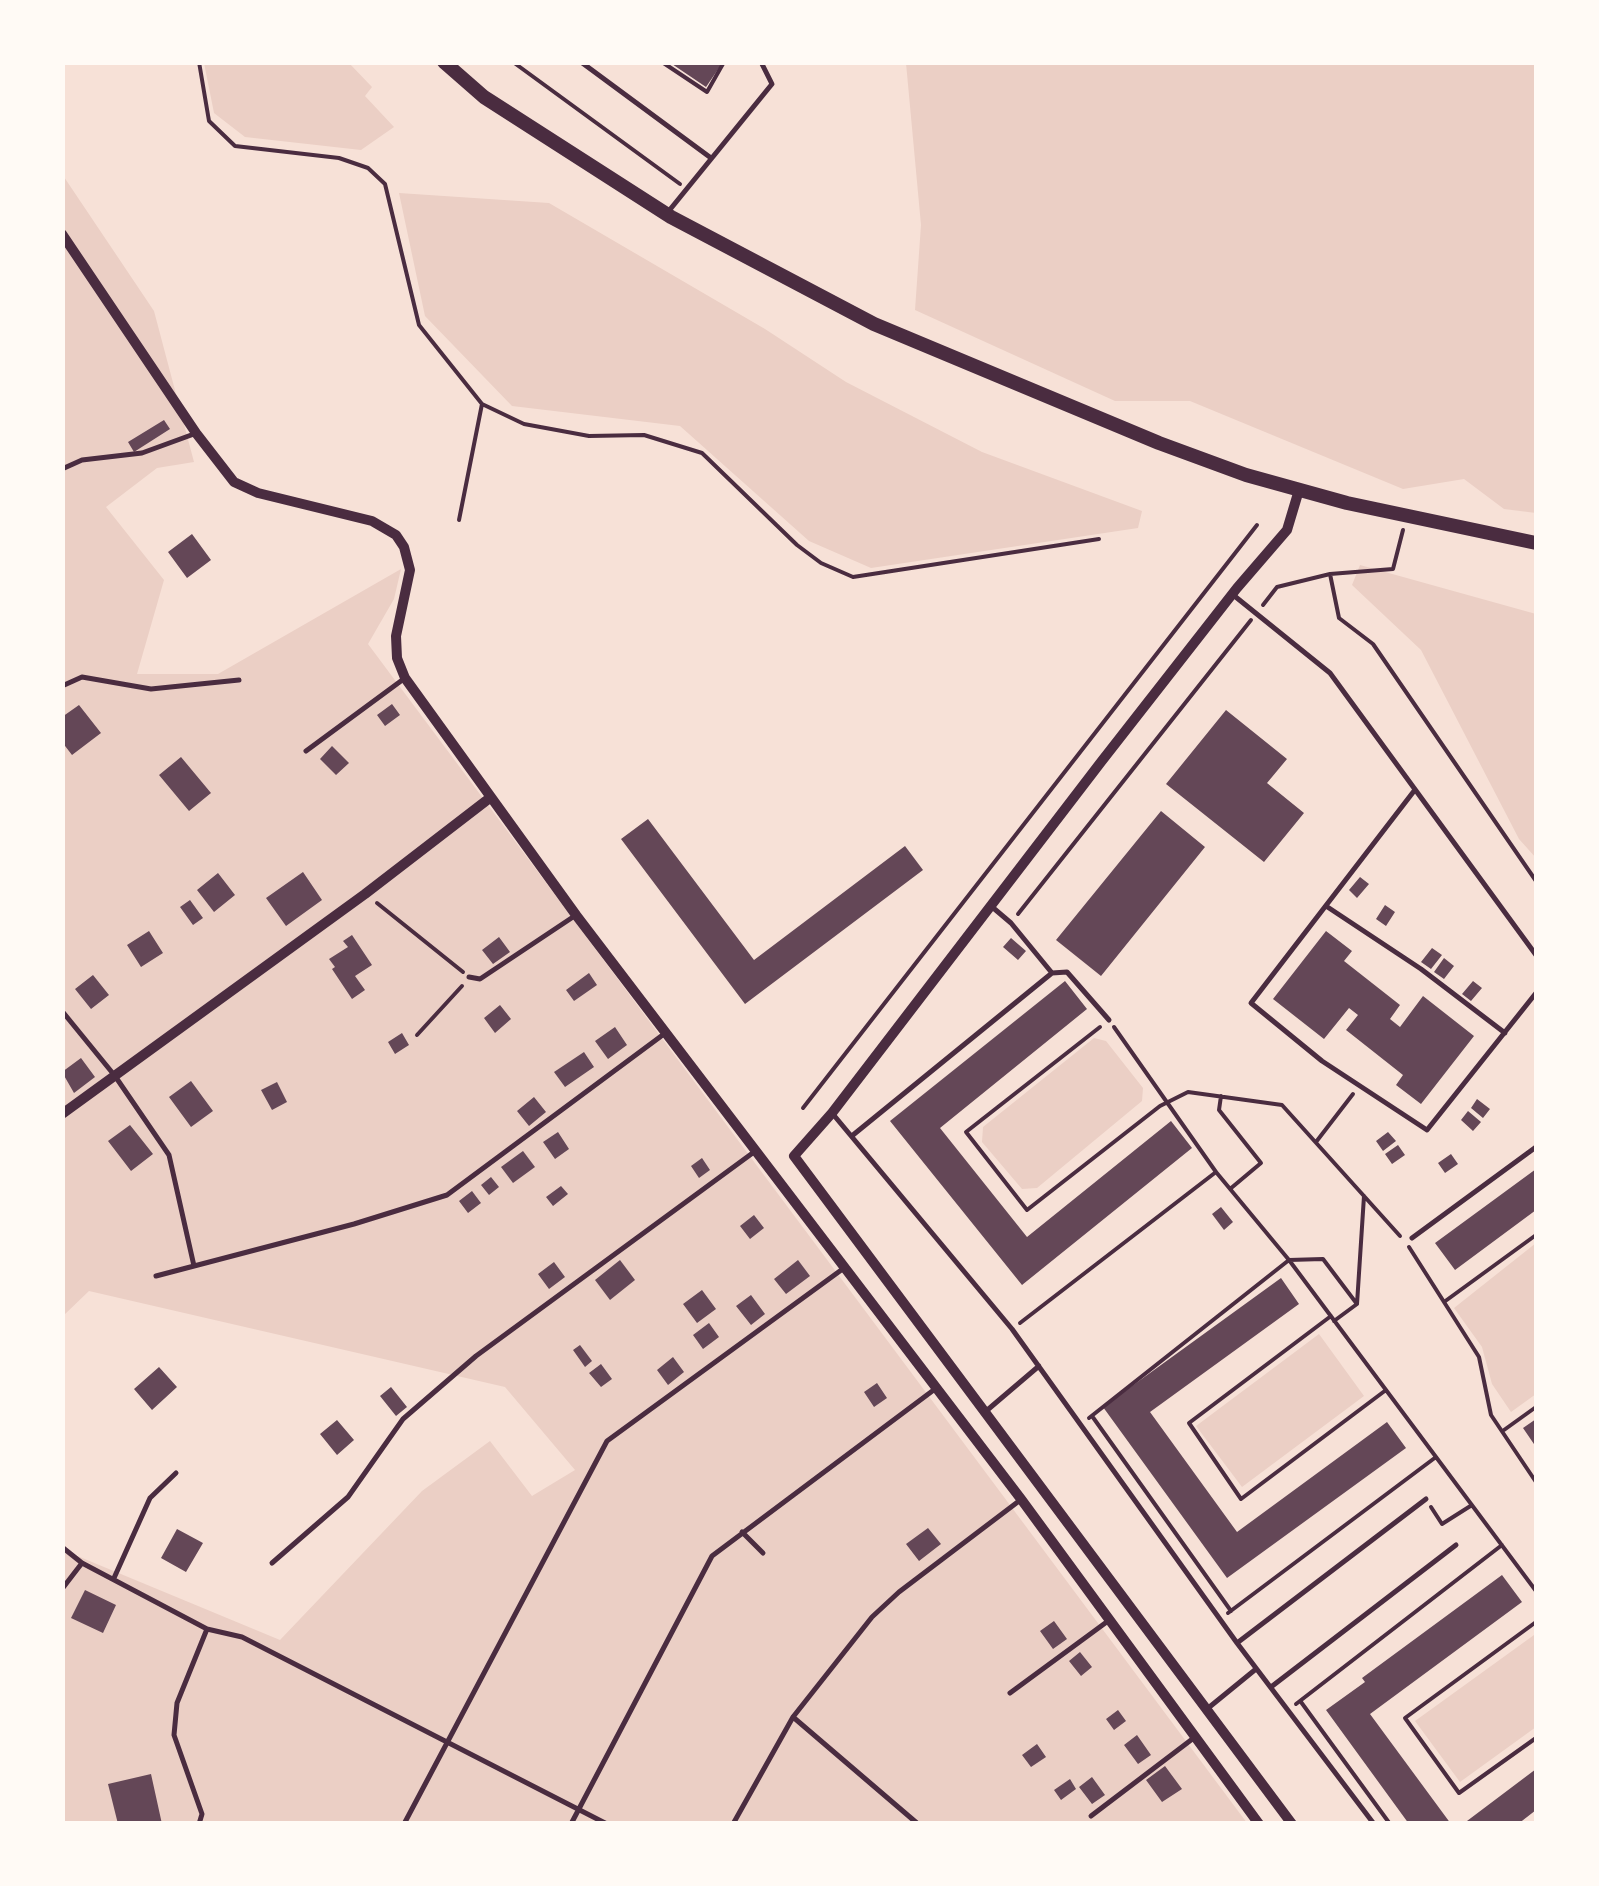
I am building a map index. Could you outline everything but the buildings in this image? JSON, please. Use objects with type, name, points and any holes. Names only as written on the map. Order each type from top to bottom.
[{"type":"street","points":[[444,62],[484,97],[666,214],[874,324],[1159,443],[1246,475],[1406,516],[1536,543]]},
{"type":"street","points":[[62,234],[196,433],[234,482],[258,493],[372,521],[396,535],[410,570],[396,636],[397,658],[405,678],[576,915],[1021,1499],[1259,1824]]},
{"type":"street","points":[[1292,1824],[794,1156],[832,1113],[1232,594],[1287,530],[1299,490]]},
{"type":"street","points":[[62,1114],[365,894],[491,797]]},
{"type":"lane","points":[[581,62],[711,158]]},
{"type":"lane","points":[[666,214],[772,84],[761,62]]},
{"type":"lane","points":[[62,469],[82,460],[166,447],[196,433]]},
{"type":"lane","points":[[1232,594],[1330,673],[1536,955]]},
{"type":"lane","points":[[62,686],[82,677],[151,689],[238,680]]},
{"type":"lane","points":[[306,751],[405,678]]},
{"type":"lane","points":[[1414,792],[1251,1003],[1322,1060],[1427,1130],[1536,993]]},
{"type":"lane","points":[[991,906],[1011,923],[1052,972]]},
{"type":"lane","points":[[1326,906],[1421,969],[1504,1033]]},
{"type":"lane","points":[[469,978],[480,979],[576,915]]},
{"type":"lane","points":[[853,1135],[1052,972],[1067,972],[1109,1020]]},
{"type":"lane","points":[[62,1011],[114,1076],[169,1156],[194,1266]]},
{"type":"lane","points":[[156,1276],[447,1196],[666,1032]]},
{"type":"lane","points":[[832,1113],[1012,1329],[1256,1669],[1374,1824]]},
{"type":"lane","points":[[1412,1238],[1536,1147]]},
{"type":"lane","points":[[272,1562],[348,1497],[404,1419],[476,1356],[756,1150]]},
{"type":"lane","points":[[404,1824],[607,1441],[844,1268]]},
{"type":"lane","points":[[986,1412],[1040,1366]]},
{"type":"lane","points":[[570,1824],[712,1556],[935,1389]]},
{"type":"lane","points":[[114,1578],[150,1498],[176,1474]]},
{"type":"lane","points":[[732,1824],[793,1717],[872,1617],[1021,1499]]},
{"type":"lane","points":[[1237,1643],[1426,1499]]},
{"type":"lane","points":[[742,1532],[763,1554]]},
{"type":"lane","points":[[1270,1687],[1456,1546]]},
{"type":"lane","points":[[62,1548],[82,1564],[208,1629],[242,1637],[607,1824]]},
{"type":"lane","points":[[62,1589],[82,1564]]},
{"type":"lane","points":[[1010,1693],[1108,1621]]},
{"type":"lane","points":[[200,1824],[202,1814],[174,1735],[177,1704],[208,1629]]},
{"type":"lane","points":[[1207,1709],[1256,1669]]},
{"type":"lane","points":[[793,1717],[918,1824]]},
{"type":"lane","points":[[1091,1816],[1195,1737]]},
{"type":"path","points":[[199,62],[209,121],[235,146],[339,158],[368,168],[385,184],[419,325],[482,404],[524,424],[589,436],[644,436],[702,453],[797,545],[821,563],[852,577],[1099,539]]},
{"type":"path","points":[[513,62],[686,189]]},
{"type":"path","points":[[662,62],[707,92],[724,62]]},
{"type":"path","points":[[459,520],[482,404]]},
{"type":"path","points":[[1011,923],[1277,587],[1330,574],[1393,569],[1406,516]]},
{"type":"path","points":[[802,1108],[1257,526]]},
{"type":"path","points":[[1330,574],[1340,618],[1372,644],[1536,880]]},
{"type":"path","points":[[365,894],[469,978],[417,1035]]},
{"type":"path","points":[[1536,1482],[1490,1415],[1479,1357],[1406,1242],[1282,1104],[1188,1092],[1167,1101],[1027,1210],[966,1132],[1109,1020],[1167,1101],[1216,1172],[1289,1260],[1536,1591]]},
{"type":"path","points":[[1316,1142],[1360,1086]]},
{"type":"path","points":[[1220,1096],[1219,1110],[1262,1163],[1230,1189]]},
{"type":"path","points":[[1012,1329],[1216,1172]]},
{"type":"path","points":[[1357,1304],[1364,1196]]},
{"type":"path","points":[[1444,1302],[1536,1235]]},
{"type":"path","points":[[1082,1424],[1289,1260],[1324,1259],[1357,1304]]},
{"type":"path","points":[[1357,1304],[1188,1423],[1242,1499],[1386,1390]]},
{"type":"path","points":[[1502,1432],[1536,1407]]},
{"type":"path","points":[[1092,1416],[1231,1611]]},
{"type":"path","points":[[1220,1619],[1436,1456]]},
{"type":"path","points":[[1426,1499],[1442,1524],[1472,1504]]},
{"type":"path","points":[[1288,1710],[1502,1544]]},
{"type":"path","points":[[1536,1622],[1405,1718],[1459,1793],[1536,1738]]},
{"type":"path","points":[[1300,1701],[1390,1824]]},
{"type":"shaded area","points":[[204,63],[349,63],[372,87],[365,96],[394,127],[361,150],[245,137],[214,113]]},
{"type":"shaded area","points":[[906,63],[1536,63],[1536,513],[1504,509],[1464,479],[1403,489],[1190,401],[1115,401],[915,310],[921,225]]},
{"type":"shaded area","points":[[62,174],[154,311],[194,462],[157,468],[106,507],[164,580],[137,674],[218,674],[401,569],[394,599],[368,644],[1247,1823],[63,1823],[63,1550],[280,1640],[422,1491],[490,1441],[532,1496],[575,1470],[505,1387],[89,1291],[63,1316]]},
{"type":"shaded area","points":[[399,193],[549,203],[765,329],[846,382],[982,452],[1142,511],[1138,528],[871,568],[809,541],[680,426],[512,406],[425,316]]},
{"type":"shaded area","points":[[1360,565],[1536,614],[1536,858],[1519,839],[1421,650],[1352,585]]},
{"type":"shaded area","points":[[1094,1038],[1106,1041],[1143,1088],[1142,1101],[1037,1188],[1022,1189],[982,1142],[983,1127]]},
{"type":"shaded area","points":[[1536,1243],[1536,1394],[1511,1412],[1492,1384],[1482,1347],[1454,1308]]},
{"type":"shaded area","points":[[1319,1334],[1364,1396],[1242,1487],[1196,1426]]},
{"type":"shaded area","points":[[1534,1635],[1536,1727],[1460,1782],[1415,1721]]}]
